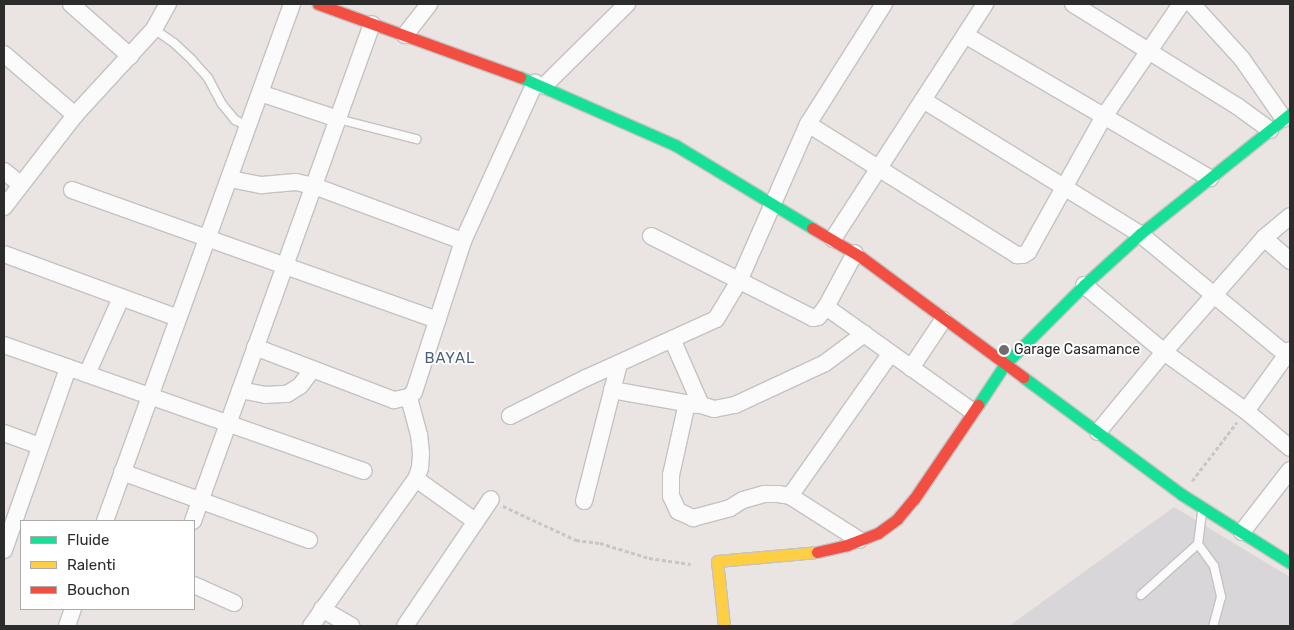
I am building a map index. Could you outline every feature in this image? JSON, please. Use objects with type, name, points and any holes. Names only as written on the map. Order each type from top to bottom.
[{"type":"street","points":[[71,4],[130,56]]},
{"type":"street","points":[[4,207],[20,184],[75,116],[154,29],[168,4]]},
{"type":"street","points":[[105,520],[292,4]]},
{"type":"street","points":[[318,4],[539,85],[674,145],[833,239],[1181,494],[1290,563]]},
{"type":"street","points":[[405,35],[429,4]]},
{"type":"street","points":[[510,416],[716,319],[739,281],[808,124],[884,4]]},
{"type":"street","points":[[833,239],[985,4]]},
{"type":"street","points":[[1073,4],[1237,106],[1270,130]]},
{"type":"street","points":[[808,124],[1017,255],[1028,252],[1103,118],[1181,4]]},
{"type":"street","points":[[724,626],[717,561],[813,553],[860,540],[878,532],[897,519],[914,499],[1004,364],[1084,285],[1140,234],[1270,130],[1288,118],[1242,59],[1192,4]]},
{"type":"street","points":[[256,347],[394,400],[409,397],[414,392],[463,241],[539,85],[618,6]]},
{"type":"street","points":[[193,520],[372,24]]},
{"type":"street","points":[[965,35],[1103,118],[1210,178]]},
{"type":"street","points":[[4,54],[75,116]]},
{"type":"street","points":[[260,93],[338,120]]},
{"type":"street","points":[[923,100],[1140,234],[1214,296],[1289,353],[1246,411]]},
{"type":"street","points":[[4,171],[20,184]]},
{"type":"street","points":[[230,179],[262,185],[296,182],[314,186],[463,241]]},
{"type":"street","points":[[72,190],[438,320]]},
{"type":"street","points":[[1098,432],[1164,352],[1264,238],[1290,216]]},
{"type":"street","points":[[651,236],[813,318],[818,317],[826,307],[855,254]]},
{"type":"street","points":[[1264,238],[1290,262]]},
{"type":"street","points":[[4,254],[178,318]]},
{"type":"street","points":[[1084,285],[1164,352],[1246,411],[1290,448]]},
{"type":"street","points":[[87,374],[120,298]]},
{"type":"street","points":[[826,307],[972,411]]},
{"type":"street","points":[[911,368],[943,320]]},
{"type":"street","points":[[612,390],[694,404],[714,410],[735,405],[825,363],[864,334]]},
{"type":"street","points":[[672,339],[694,404],[671,475],[671,496],[678,511],[693,518],[730,508],[743,500],[764,494],[790,496],[860,540]]},
{"type":"street","points":[[4,345],[364,471]]},
{"type":"street","points":[[790,496],[890,354]]},
{"type":"street","points":[[584,501],[619,364]]},
{"type":"street","points":[[4,550],[68,368]]},
{"type":"street","points":[[240,390],[264,395],[287,394],[300,386],[313,369]]},
{"type":"street","points":[[311,626],[416,479],[420,468],[421,452],[419,435],[409,397]]},
{"type":"street","points":[[4,433],[40,446]]},
{"type":"street","points":[[1242,532],[1290,470]]},
{"type":"street","points":[[122,472],[309,540]]},
{"type":"street","points":[[416,479],[475,520]]},
{"type":"street","points":[[405,626],[475,520],[491,500]]},
{"type":"street","points":[[195,585],[234,603]]},
{"type":"street","points":[[322,609],[351,626]]},
{"type":"street","points":[[66,626],[73,610]]},
{"type":"lane","points":[[154,29],[174,43],[192,60],[208,78],[222,104],[235,120],[248,126]]},
{"type":"lane","points":[[338,120],[416,139]]},
{"type":"lane","points":[[1141,595],[1198,544],[1203,507]]},
{"type":"lane","points":[[1198,544],[1214,566],[1221,597],[1213,626]]},
{"type":"path","points":[[1181,494],[1246,411]]},
{"type":"path","points":[[491,500],[527,519],[576,540],[600,542],[649,558],[691,564]]},
{"type":"shaded area","points":[[1174,507],[1290,577],[1290,626],[1009,626]]},
{"type":"traffic: fast","points":[[520,77],[675,145],[812,228]]},
{"type":"traffic: fast","points":[[978,405],[1005,364],[1084,285],[1140,234],[1290,114]]},
{"type":"traffic: fast","points":[[1023,377],[1181,494],[1290,563]]},
{"type":"traffic: slow","points":[[724,626],[717,561],[817,552]]},
{"type":"traffic: jam","points":[[318,4],[520,77]]},
{"type":"traffic: jam","points":[[812,228],[861,257],[1023,377]]},
{"type":"traffic: jam","points":[[817,552],[847,545],[878,533],[897,519],[914,499],[978,405]]},
{"type":"place","name":"Garage Casamance","points":[[1004,350]]},
{"type":"district","name":"BAYAL","points":[[450,359]]}]
